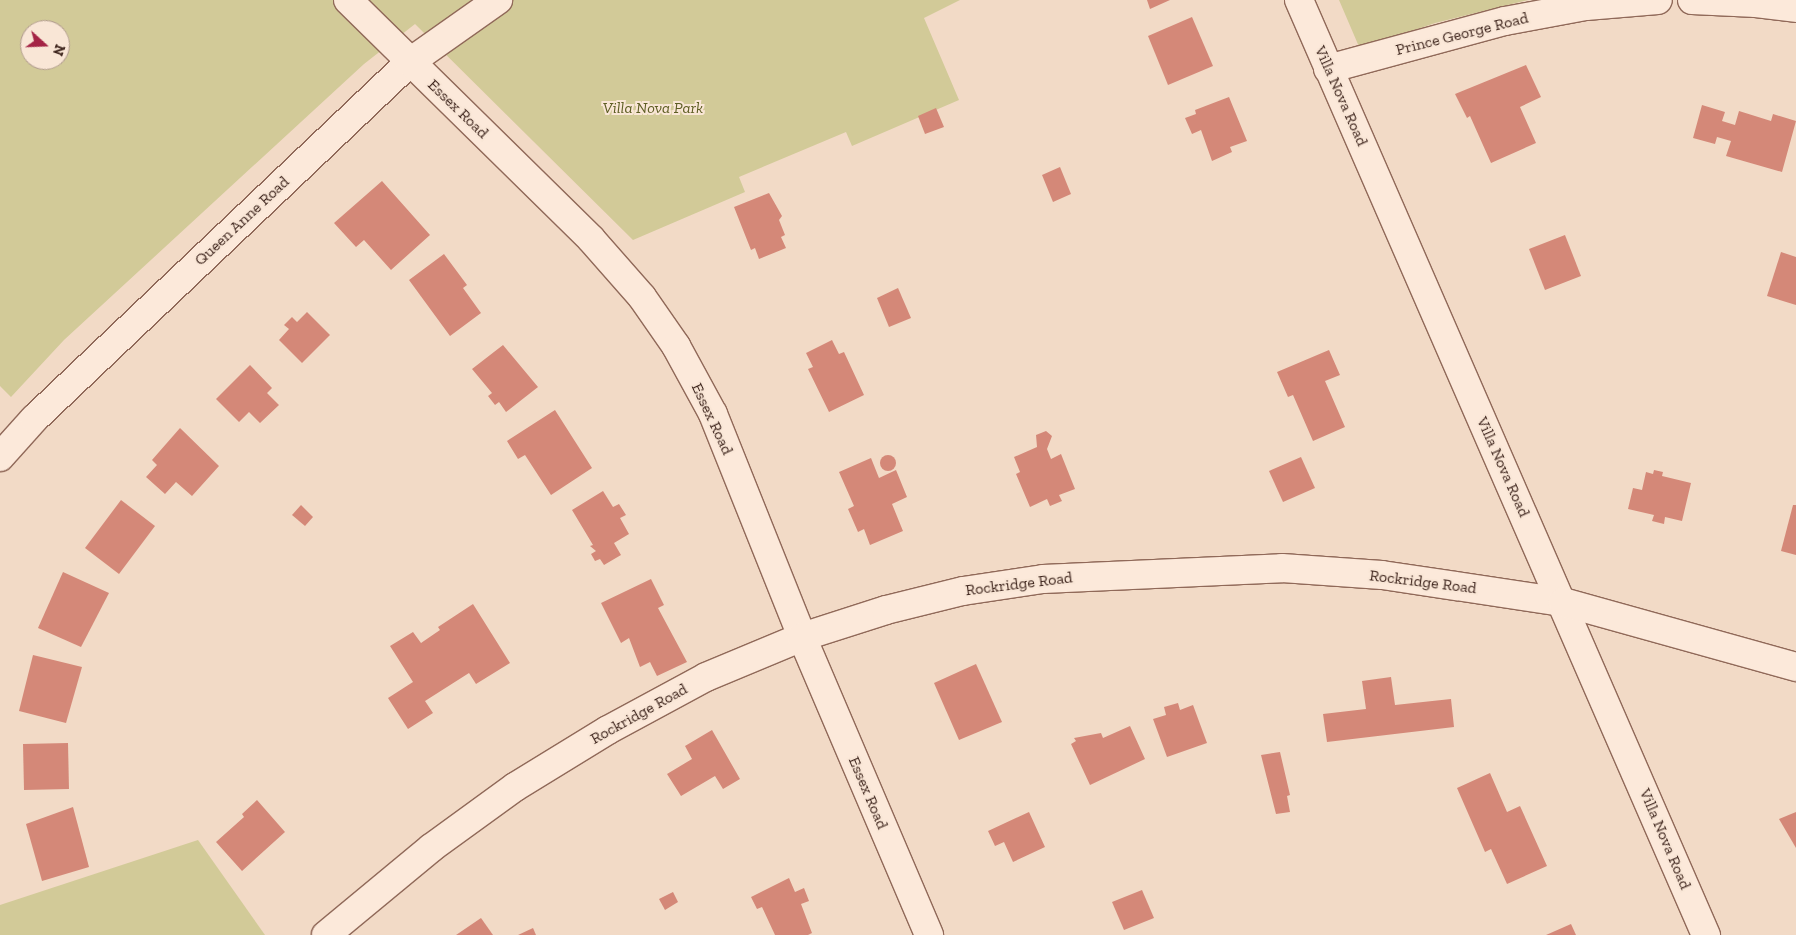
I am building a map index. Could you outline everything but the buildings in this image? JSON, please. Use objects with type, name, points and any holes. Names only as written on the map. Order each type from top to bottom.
[{"type":"street","name":"Essex Road","points":[[348,0],[591,239],[642,297],[670,338],[713,414],[802,637],[929,935]]},
{"type":"street","name":"Queen Anne Road","points":[[0,457],[34,418],[410,62],[498,0]]},
{"type":"street","name":"Villa Nova Road","points":[[1299,0],[1563,602],[1706,935]]},
{"type":"street","name":"Prince George Road","points":[[1328,69],[1505,21],[1586,6],[1658,0]]},
{"type":"street","points":[[1692,0],[1756,2],[1796,8]]},
{"type":"street","name":"Rockridge Road","points":[[326,935],[431,848],[515,787],[608,730],[706,677],[802,637],[886,610],[963,591],[1043,579],[1153,572],[1282,568],[1364,574],[1563,602],[1796,667]]},
{"type":"green space","name":"Villa Nova Park","points":[[0,0],[960,0],[924,18],[959,100],[852,146],[846,132],[739,177],[745,192],[633,240],[415,24],[364,64],[64,340],[11,397],[0,386]]},
{"type":"green space","points":[[1339,0],[1528,0],[1435,23],[1360,49]]},
{"type":"green space","points":[[198,840],[265,935],[0,935],[0,905]]}]
